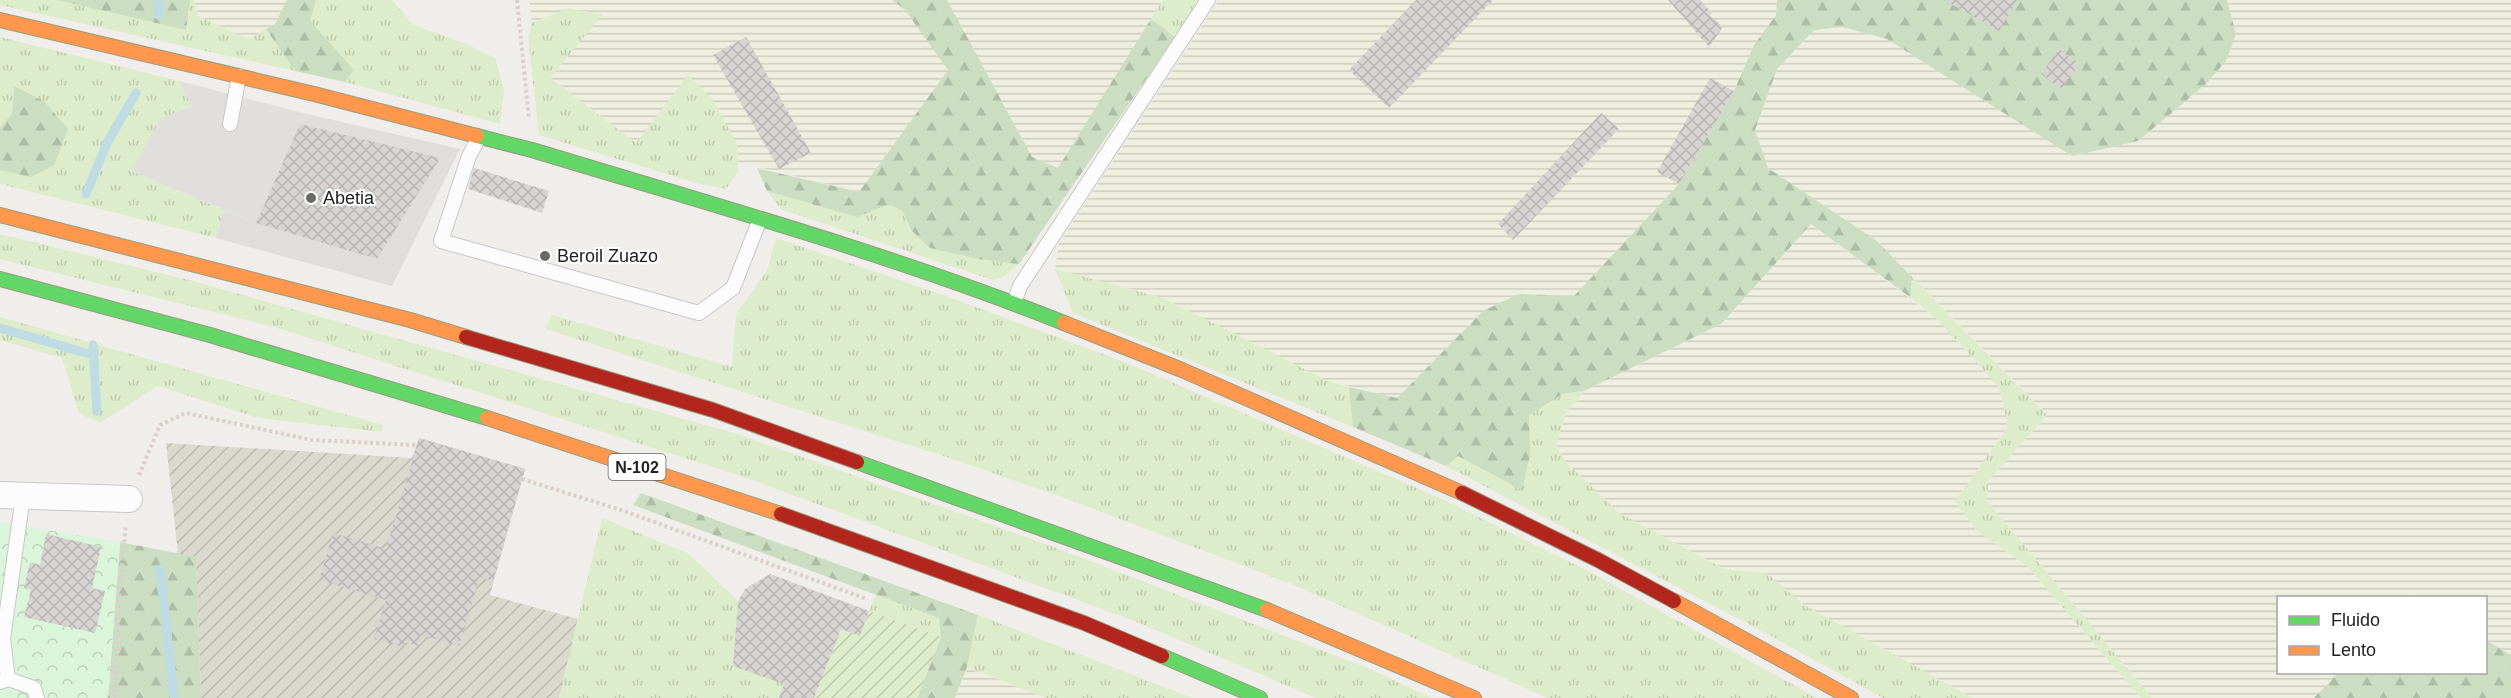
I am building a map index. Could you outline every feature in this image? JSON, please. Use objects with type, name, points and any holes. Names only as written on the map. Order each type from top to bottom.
[{"type":"main road","points":[[0,20],[239,76],[532,150],[875,255],[1014,303],[1182,370],[1486,503],[1617,570],[1851,698]]},
{"type":"main road","points":[[0,215],[411,320],[713,410],[1297,621],[1474,698]]},
{"type":"main road","name":"N-102","points":[[0,279],[210,335],[432,400],[790,517],[1084,623],[1260,698]]},
{"type":"street","points":[[12,495],[129,499]]},
{"type":"lane","points":[[1014,303],[1020,286],[1208,0]]},
{"type":"lane","points":[[230,124],[239,76]]},
{"type":"lane","points":[[479,137],[469,156],[441,241],[699,313],[733,288],[760,219]]},
{"type":"lane","points":[[12,495],[3,639],[4,680],[34,688],[37,698]]},
{"type":"path","points":[[517,0],[532,150]]},
{"type":"path","points":[[115,698],[119,592],[129,499],[160,425],[186,413],[312,440],[416,445]]},
{"type":"path","points":[[522,479],[621,510],[867,599]]},
{"type":"shaded area","points":[[179,81],[307,114],[256,223],[131,171],[161,118],[192,107]]},
{"type":"shaded area","points":[[307,114],[460,149],[392,286],[216,238],[224,210],[256,223]]},
{"type":"shaded area","points":[[419,438],[525,469],[490,595],[578,619],[559,698],[201,698],[196,558],[178,554],[166,443],[412,458]]},
{"type":"green space","points":[[0,0],[57,0],[186,30],[190,0],[194,0],[199,17],[249,39],[266,29],[295,71],[0,5]]},
{"type":"green space","points":[[57,0],[190,0],[186,30]]},
{"type":"green space","points":[[194,0],[287,0],[275,24],[249,39],[199,17]]},
{"type":"green space","points":[[287,0],[316,0],[310,21],[354,70],[345,82],[295,71],[266,29],[275,24]]},
{"type":"green space","points":[[316,0],[392,0],[412,24],[466,44],[495,58],[504,90],[500,124],[345,82],[354,70],[309,21]]},
{"type":"green space","points":[[529,0],[892,0],[905,10],[949,70],[859,192],[738,162],[736,144],[636,143],[550,78],[601,15],[569,8],[532,23]]},
{"type":"green space","points":[[892,0],[947,0],[1032,157],[1058,168],[1151,19],[1175,37],[1019,264],[977,259],[930,248],[911,230],[903,212],[890,204],[857,217],[767,191],[757,168],[859,192],[948,70],[905,10]]},
{"type":"green space","points":[[947,0],[1163,0],[1059,168],[1032,157]]},
{"type":"green space","points":[[1163,0],[1198,0],[1175,37],[1151,19]]},
{"type":"green space","points":[[1219,0],[1777,0],[1776,15],[1754,45],[1734,91],[1679,184],[1574,296],[1483,311],[1397,398],[1328,381],[1163,298],[1055,269],[1059,243]]},
{"type":"green space","points":[[1777,0],[2227,0],[2236,34],[2226,61],[2206,84],[2138,141],[2072,156],[1887,39],[1842,27],[1814,30],[1777,69],[1755,130],[1768,168],[1877,241],[1911,276],[1911,298],[1811,224],[1721,324],[1586,390],[1563,394],[1529,415],[1530,455],[1522,490],[1458,456],[1446,466],[1353,427],[1349,387],[1397,398],[1483,311],[1519,294],[1574,296],[1679,184],[1734,91],[1754,45],[1776,15]]},
{"type":"green space","points":[[2227,0],[2511,0],[2511,655],[2487,641],[2487,596],[2277,596],[2277,674],[2337,674],[2314,698],[2152,698],[1987,501],[1988,481],[2047,414],[1877,241],[1768,168],[1755,130],[1777,69],[1814,30],[1842,27],[1887,39],[2073,156],[2138,141],[2206,84],[2236,34]]},
{"type":"green space","points":[[569,8],[602,15],[550,78],[636,143],[688,75],[713,100],[737,144],[738,172],[726,189],[703,185],[539,135],[528,36],[532,23]]},
{"type":"green space","points":[[0,37],[179,81],[193,107],[131,171],[224,210],[216,238],[0,184],[0,170],[31,176],[14,87],[12,114],[0,127]]},
{"type":"green space","points":[[14,86],[45,102],[68,129],[54,165],[31,177],[0,170],[0,127],[12,114]]},
{"type":"green space","points":[[767,191],[857,217],[890,204],[903,212],[911,230],[930,248],[977,259],[1019,264],[1005,276],[993,280],[781,209]]},
{"type":"green space","points":[[1811,224],[1936,318],[1999,387],[2008,427],[1955,501],[1977,531],[2027,566],[2141,698],[1973,698],[1804,605],[1768,574],[1724,569],[1619,513],[1566,462],[1556,446],[1566,413],[1586,390],[1721,324]]},
{"type":"green space","points":[[0,234],[189,280],[741,435],[1059,549],[1365,667],[1432,698],[1316,698],[1137,622],[744,477],[274,327],[0,259]]},
{"type":"green space","points":[[776,238],[946,296],[1127,363],[1442,499],[1590,572],[1817,698],[1547,698],[1294,585],[1062,497],[940,455],[545,329],[552,315],[732,367],[736,314],[767,271]]},
{"type":"green space","points":[[1055,269],[1163,298],[1328,381],[1349,387],[1353,427],[1073,313]]},
{"type":"green space","points":[[1911,276],[2047,415],[1988,481],[1987,501],[2152,698],[2141,698],[2027,566],[1977,531],[1955,501],[2008,427],[1999,387],[1936,318],[1911,298]]},
{"type":"green space","points":[[0,317],[383,425],[382,432],[258,418],[158,386],[100,423],[79,413],[62,358],[0,340]]},
{"type":"green space","points":[[1586,390],[1566,413],[1556,446],[1566,462],[1619,513],[1724,569],[1768,574],[1804,605],[1973,698],[1883,698],[1760,630],[1446,466],[1457,456],[1530,455],[1529,415],[1563,394]]},
{"type":"green space","points":[[641,493],[978,615],[967,667],[955,698],[917,698],[941,637],[939,618],[633,505]]},
{"type":"green space","points":[[602,518],[689,554],[738,601],[784,684],[779,698],[559,698]]},
{"type":"green space","points":[[0,522],[120,542],[108,698],[0,698]]},
{"type":"green space","points":[[120,542],[196,557],[201,698],[108,698]]},
{"type":"green space","points":[[876,595],[939,618],[941,637],[869,611]]},
{"type":"green space","points":[[869,611],[941,637],[917,698],[814,698],[841,629],[860,636]]},
{"type":"green space","points":[[978,615],[1192,698],[1046,698],[967,667]]},
{"type":"green space","points":[[2487,641],[2511,655],[2511,698],[2314,698],[2337,674],[2487,674]]},
{"type":"green space","points":[[967,667],[1046,698],[955,698]]},
{"type":"building","points":[[1416,0],[1493,0],[1389,108],[1349,70]]},
{"type":"building","points":[[1668,0],[1700,0],[1712,13],[1709,15],[1723,27],[1709,47]]},
{"type":"building","points":[[1944,0],[2017,0],[1999,31]]},
{"type":"building","points":[[746,37],[811,153],[779,169],[713,55]]},
{"type":"building","points":[[2059,49],[2079,64],[2062,89],[2041,74]]},
{"type":"building","points":[[1710,78],[1734,91],[1679,184],[1657,172]]},
{"type":"building","points":[[1601,113],[1619,129],[1513,240],[1498,224]]},
{"type":"building","points":[[300,124],[440,158],[377,259],[256,223]]},
{"type":"building","points":[[474,168],[549,191],[542,213],[468,189]]},
{"type":"building","points":[[419,438],[525,469],[493,581],[480,577],[459,646],[421,635],[418,646],[404,642],[402,647],[374,639],[386,600],[319,580],[333,533],[386,549]]},
{"type":"building","points":[[46,534],[101,547],[92,588],[105,591],[95,633],[24,617],[31,590],[24,588],[30,562],[40,565]]},
{"type":"building","points":[[770,574],[869,611],[860,636],[841,629],[814,698],[779,698],[784,684],[733,666],[738,601],[745,589]]},
{"type":"waterway","points":[[158,0],[159,15]]},
{"type":"waterway","points":[[86,194],[107,143],[136,93]]},
{"type":"waterway","points":[[0,328],[93,355]]},
{"type":"waterway","points":[[93,345],[97,411]]},
{"type":"waterway","points":[[160,569],[174,698]]},
{"type":"traffic: fast","points":[[477,136],[532,150],[867,252],[1064,323]]},
{"type":"traffic: fast","points":[[0,279],[210,335],[487,418]]},
{"type":"traffic: fast","points":[[857,462],[1267,610]]},
{"type":"traffic: fast","points":[[1162,656],[1260,698]]},
{"type":"traffic: slow","points":[[0,20],[314,94],[477,136]]},
{"type":"traffic: slow","points":[[0,215],[410,320],[466,337]]},
{"type":"traffic: slow","points":[[1064,323],[1182,370],[1462,493]]},
{"type":"traffic: slow","points":[[487,418],[781,514]]},
{"type":"traffic: slow","points":[[1674,601],[1851,698]]},
{"type":"traffic: slow","points":[[1267,610],[1474,698]]},
{"type":"traffic: jam","points":[[466,337],[713,410],[857,462]]},
{"type":"traffic: jam","points":[[1462,493],[1598,560],[1674,601]]},
{"type":"traffic: jam","points":[[781,514],[1084,623],[1162,656]]},
{"type":"place","name":"Abetia","points":[[311,198]]},
{"type":"place","name":"Beroil Zuazo","points":[[545,256]]}]
